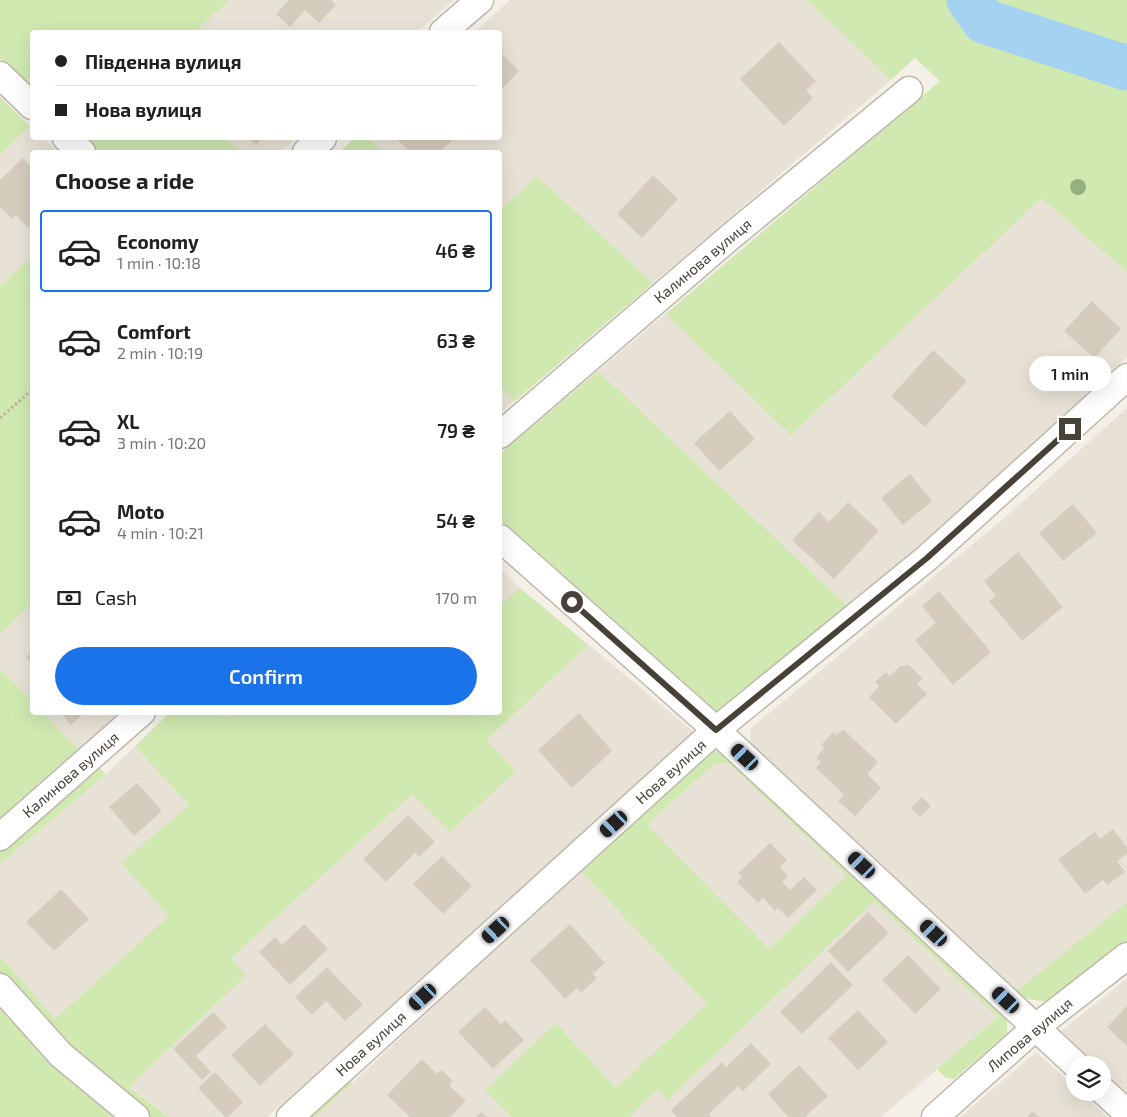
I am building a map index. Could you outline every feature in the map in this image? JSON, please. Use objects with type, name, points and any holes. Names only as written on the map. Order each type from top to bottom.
[{"type":"street","points":[[445,30],[480,0]]},
{"type":"street","points":[[0,75],[30,104]]},
{"type":"street","name":"Калинова вулиця","points":[[502,433],[730,237],[909,90]]},
{"type":"street","points":[[68,140],[80,150]]},
{"type":"street","points":[[308,150],[321,140]]},
{"type":"street","name":"Нова вулиця","points":[[290,1117],[716,730],[927,558],[1127,377]]},
{"type":"street","points":[[502,540],[716,730],[1067,1056]]},
{"type":"street","name":"Калинова вулиця","points":[[0,838],[139,715]]},
{"type":"street","name":"Липова вулиця","points":[[935,1117],[1036,1027],[1127,956]]},
{"type":"street","points":[[0,987],[61,1055],[136,1117]]},
{"type":"street","points":[[1111,1098],[1127,1113]]},
{"type":"path","points":[[0,418],[30,392]]},
{"type":"shaded area","points":[[0,0],[454,0],[419,30],[30,30],[30,34],[0,58]]},
{"type":"shaded area","points":[[510,0],[807,0],[891,80],[502,411],[502,150],[341,150],[353,140],[502,140],[502,30],[476,30]]},
{"type":"shaded area","points":[[924,95],[1127,272],[1127,357],[917,551],[715,712],[502,523],[502,452]]},
{"type":"shaded area","points":[[30,126],[30,140],[44,140],[56,150],[30,150],[30,258],[0,286],[0,155]]},
{"type":"shaded area","points":[[86,140],[295,140],[282,150],[98,150]]},
{"type":"shaded area","points":[[1127,408],[1127,902],[1014,993],[882,864],[750,745],[751,728],[1008,515]]},
{"type":"shaded area","points":[[502,571],[520,588],[695,733],[580,839],[267,1117],[169,1117],[77,1046],[0,956],[0,864],[106,774],[168,715],[502,715]]},
{"type":"shaded area","points":[[30,605],[30,700],[0,668],[0,634]]},
{"type":"shaded area","points":[[45,715],[117,715],[80,751]]},
{"type":"shaded area","points":[[715,763],[729,764],[999,1017],[881,1117],[316,1117],[637,816],[647,825]]},
{"type":"shaded area","points":[[1127,978],[1127,1093],[1111,1078],[1111,1056],[1086,1056],[1060,1032]]},
{"type":"shaded area","points":[[1036,1052],[1066,1079],[1066,1101],[1090,1101],[1108,1117],[960,1117]]},
{"type":"green space","points":[[0,0],[229,0],[197,30],[30,30],[30,86],[0,58]]},
{"type":"green space","points":[[807,0],[1127,0],[1127,272],[1041,198],[791,435],[666,314],[940,81],[915,58],[891,80]]},
{"type":"green space","points":[[0,97],[30,126],[0,155]]},
{"type":"green space","points":[[86,140],[227,140],[239,150],[98,150]]},
{"type":"green space","points":[[353,140],[369,140],[381,150],[341,150]]},
{"type":"green space","points":[[537,176],[653,283],[515,401],[502,388],[502,208]]},
{"type":"green space","points":[[30,258],[30,605],[0,634],[0,286]]},
{"type":"green space","points":[[598,371],[848,607],[715,712],[502,523],[502,452]]},
{"type":"green space","points":[[520,588],[588,645],[486,740],[516,771],[450,832],[412,794],[231,958],[246,975],[129,1087],[169,1117],[146,1117],[65,1050],[0,979],[0,956],[55,1019],[169,916],[121,863],[189,805],[135,746],[168,715],[222,715],[225,718],[228,715],[502,715],[502,604]]},
{"type":"green space","points":[[0,668],[30,700],[30,715],[45,715],[80,751],[0,825]]},
{"type":"green space","points":[[719,747],[1007,1012],[1007,1033],[954,1079],[946,1078],[937,1069],[998,1017],[874,901],[668,1100],[657,1089],[630,1117],[512,1117],[485,1090],[556,1023],[616,1088],[707,1004],[580,870],[707,749]],"holes":[[[715,763],[729,764],[847,875],[769,949],[647,825]]]},
{"type":"green space","points":[[96,765],[106,774],[0,864],[0,847]]},
{"type":"green space","points":[[1127,902],[1127,942],[1050,1002],[1029,999],[1014,993]]},
{"type":"green space","points":[[0,999],[124,1117],[0,1117]]},
{"type":"green space","points":[[348,1079],[352,1083],[316,1117],[305,1117]]},
{"type":"building","points":[[289,0],[331,0],[336,5],[319,23],[305,10],[290,27],[276,14]]},
{"type":"building","points":[[779,42],[816,81],[806,90],[813,98],[784,126],[740,79]]},
{"type":"building","points":[[502,54],[519,71],[502,89]]},
{"type":"building","points":[[250,140],[261,140],[256,145]]},
{"type":"building","points":[[398,140],[453,140],[441,150],[408,150]]},
{"type":"building","points":[[23,158],[30,166],[30,226],[28,228],[16,215],[12,219],[0,207],[0,180]]},
{"type":"building","points":[[653,175],[678,199],[642,238],[617,214]]},
{"type":"building","points":[[1092,301],[1121,329],[1094,358],[1064,331]]},
{"type":"building","points":[[933,350],[967,381],[925,427],[891,396]]},
{"type":"building","points":[[730,411],[755,439],[719,471],[694,443]]},
{"type":"building","points":[[910,474],[932,501],[903,525],[881,498]]},
{"type":"building","points":[[848,502],[879,531],[834,579],[792,540],[819,512],[829,522]]},
{"type":"building","points":[[1073,504],[1097,533],[1063,561],[1039,533]]},
{"type":"building","points":[[1018,552],[1063,607],[1022,641],[989,601],[996,596],[984,581]]},
{"type":"building","points":[[939,591],[991,652],[953,685],[915,640],[936,623],[922,606]]},
{"type":"building","points":[[30,653],[30,662],[26,657]]},
{"type":"building","points":[[909,665],[923,679],[917,684],[927,694],[896,724],[869,697],[879,686],[875,682],[886,672],[890,676],[900,666]]},
{"type":"building","points":[[579,713],[612,751],[572,788],[538,750]]},
{"type":"building","points":[[63,715],[82,715],[71,725]]},
{"type":"building","points":[[843,729],[878,762],[867,774],[881,788],[855,816],[838,801],[844,795],[816,768],[821,762],[816,758],[824,748],[821,745],[833,732],[837,735]]},
{"type":"building","points":[[137,783],[162,811],[134,836],[109,807]]},
{"type":"building","points":[[922,797],[931,806],[920,817],[911,808]]},
{"type":"building","points":[[408,815],[435,842],[419,857],[415,853],[386,882],[363,859]]},
{"type":"building","points":[[1113,829],[1127,847],[1127,854],[1117,861],[1125,872],[1107,885],[1103,880],[1085,894],[1058,859],[1095,832],[1100,839]]},
{"type":"building","points":[[770,843],[787,860],[780,867],[788,876],[782,882],[790,890],[804,877],[817,890],[788,918],[778,908],[775,911],[763,898],[758,903],[737,882],[742,877],[738,873]]},
{"type":"building","points":[[442,856],[472,886],[443,914],[413,884]]},
{"type":"building","points":[[61,889],[89,919],[54,951],[26,922]]},
{"type":"building","points":[[868,912],[889,933],[848,972],[828,951]]},
{"type":"building","points":[[304,924],[328,949],[290,985],[259,952],[275,937],[282,945]]},
{"type":"building","points":[[570,924],[605,963],[593,974],[597,978],[581,993],[577,988],[565,999],[530,960]]},
{"type":"building","points":[[908,955],[941,989],[915,1014],[882,980]]},
{"type":"building","points":[[831,962],[853,985],[802,1034],[780,1012]]},
{"type":"building","points":[[327,967],[363,1005],[345,1021],[326,1001],[312,1015],[295,997]]},
{"type":"building","points":[[1127,1006],[1127,1046],[1107,1027]]},
{"type":"building","points":[[485,1007],[501,1024],[505,1020],[524,1040],[493,1069],[458,1032]]},
{"type":"building","points":[[858,1010],[888,1042],[858,1070],[828,1038]]},
{"type":"building","points":[[213,1012],[227,1027],[196,1056],[211,1072],[202,1080],[173,1049]]},
{"type":"building","points":[[265,1024],[294,1054],[260,1086],[231,1055]]},
{"type":"building","points":[[751,1043],[771,1064],[743,1091],[738,1086],[709,1114],[711,1117],[677,1117],[671,1110],[722,1062],[726,1067]]},
{"type":"building","points":[[422,1059],[437,1074],[442,1070],[453,1081],[449,1085],[466,1101],[450,1117],[410,1117],[387,1095]]},
{"type":"building","points":[[799,1065],[828,1096],[805,1117],[788,1117],[768,1094]]},
{"type":"building","points":[[215,1072],[243,1102],[228,1117],[225,1117],[198,1088]]},
{"type":"building","points":[[1032,1111],[1039,1117],[1027,1117]]},
{"type":"building","points":[[481,1112],[487,1117],[476,1117]]},
{"type":"waterway","points":[[969,0],[984,21],[1127,68]]},
{"type":"route","points":[[572,602],[716,730],[927,558],[1070,429]]}]
